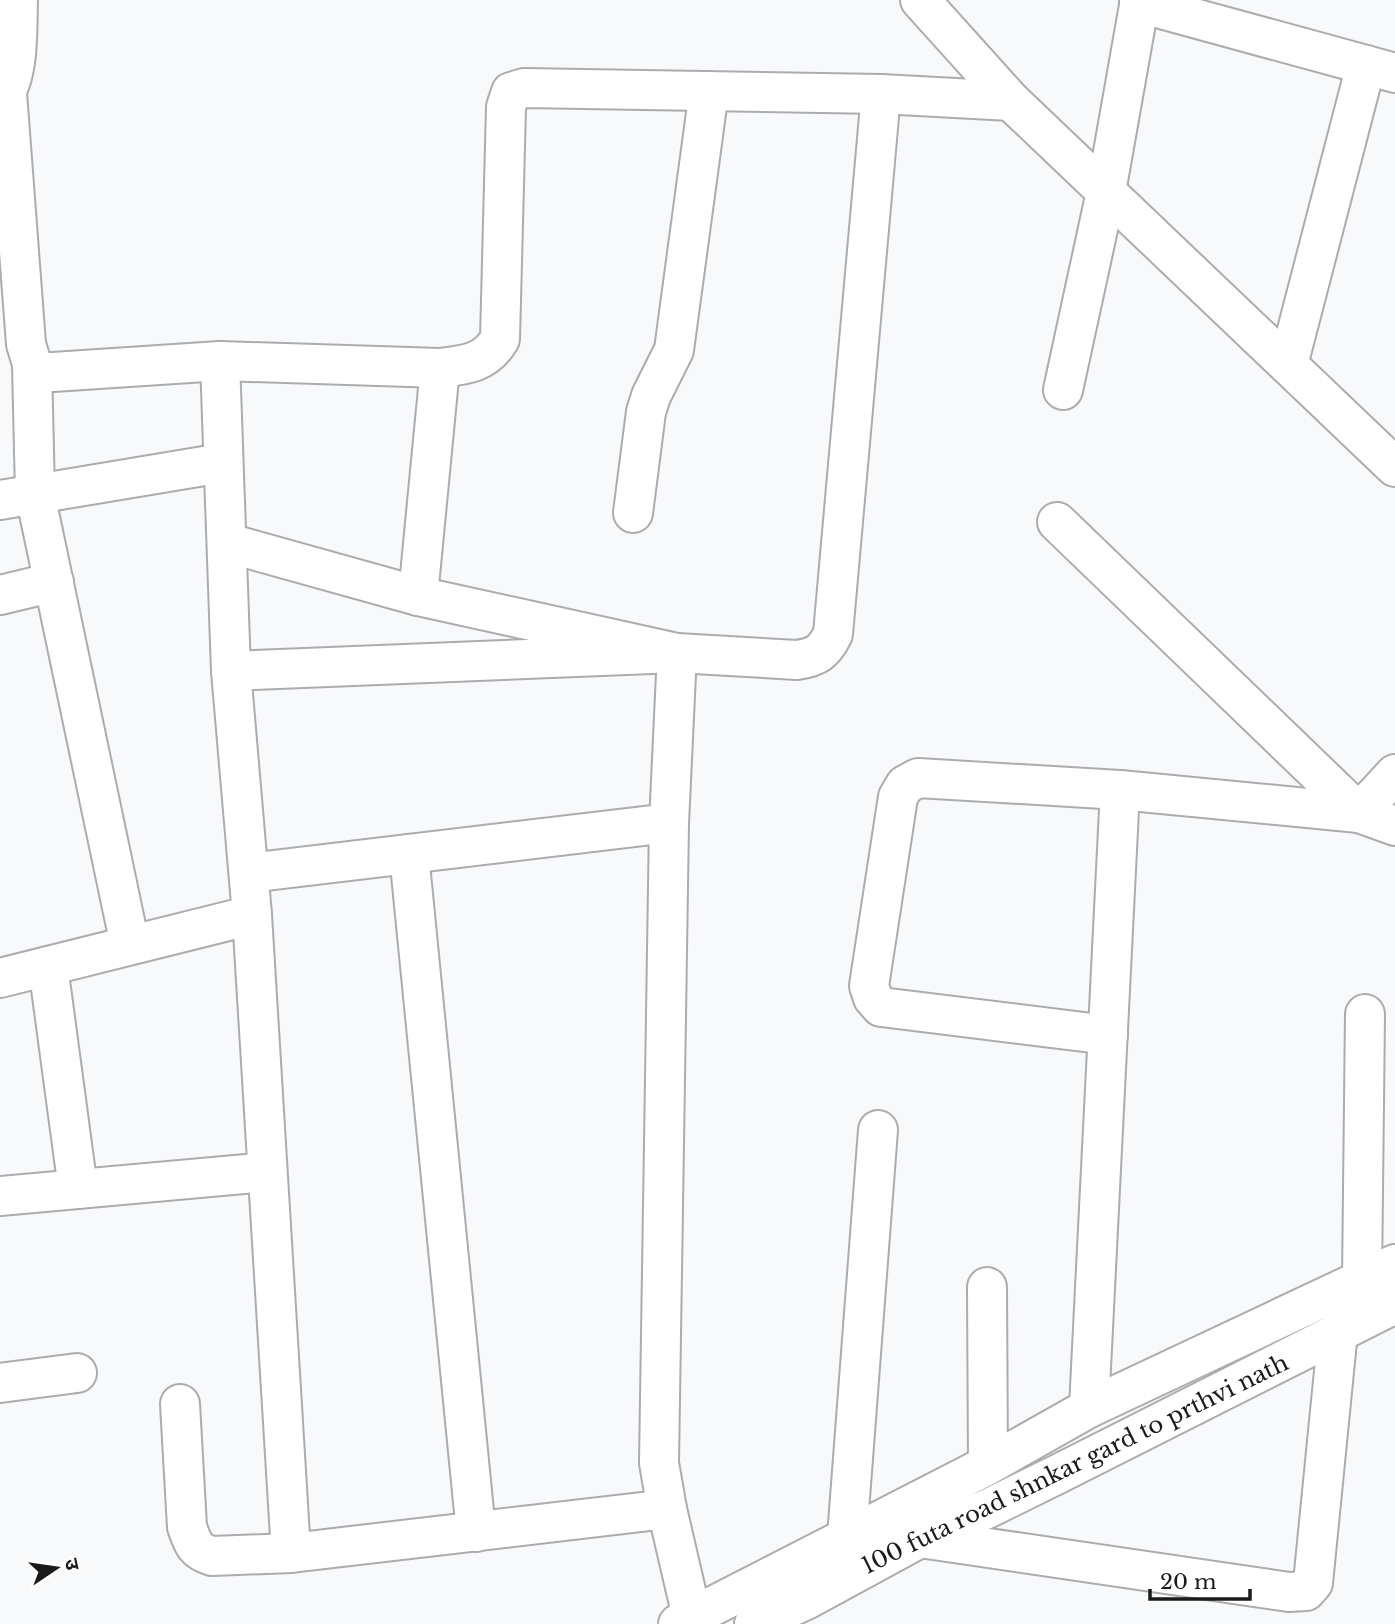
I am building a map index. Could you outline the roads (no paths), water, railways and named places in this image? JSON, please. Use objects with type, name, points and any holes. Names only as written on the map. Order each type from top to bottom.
[{"type":"street","points":[[18,0],[13,76],[4,96],[11,280],[32,364],[18,497],[54,582],[130,945]]},
{"type":"street","points":[[1063,390],[1105,192],[1140,2],[1380,69],[1288,365]]},
{"type":"street","points":[[929,5],[1011,101],[1395,467]]},
{"type":"street","points":[[32,364],[41,372],[53,372],[220,361],[440,368],[464,366],[481,360],[493,351],[500,339],[506,107],[511,92],[524,88],[537,86],[880,94],[1011,101]]},
{"type":"street","points":[[633,513],[650,396],[674,350],[709,91]]},
{"type":"street","points":[[231,671],[677,653],[797,660],[814,658],[826,649],[832,634],[880,94]]},
{"type":"street","points":[[220,361],[231,671],[252,915],[291,1553]]},
{"type":"street","points":[[418,596],[440,368]]},
{"type":"street","points":[[18,497],[222,463]]},
{"type":"street","points":[[1057,522],[1359,813]]},
{"type":"street","points":[[228,543],[418,596],[677,653]]},
{"type":"street","points":[[0,595],[54,582]]},
{"type":"street","points":[[677,653],[669,823],[659,1463],[685,1620],[988,1465],[1089,1408],[1379,1272],[1365,1014]]},
{"type":"street","points":[[1359,813],[1395,774]]},
{"type":"street","points":[[1108,1035],[881,1007],[873,998],[869,986],[898,797],[905,785],[918,778],[1120,790],[1359,813],[1395,826]]},
{"type":"street","points":[[1089,1408],[1120,790]]},
{"type":"street","points":[[249,873],[669,823]]},
{"type":"street","points":[[409,854],[475,1532]]},
{"type":"street","points":[[0,978],[252,915]]},
{"type":"street","points":[[48,966],[78,1189]]},
{"type":"street","points":[[847,1537],[878,1130]]},
{"type":"street","points":[[0,1196],[267,1172]]},
{"type":"street","points":[[987,1287],[988,1465]]},
{"type":"street","name":"100 futa road shnkar gard to prthvi nath","points":[[754,1624],[807,1612],[920,1538],[1001,1502],[1395,1304]]},
{"type":"street","points":[[920,1538],[1289,1592],[1306,1591],[1313,1583],[1338,1331]]},
{"type":"street","points":[[0,1383],[77,1373]]},
{"type":"street","points":[[180,1404],[187,1527],[200,1552],[212,1556],[291,1553],[667,1509]]}]
